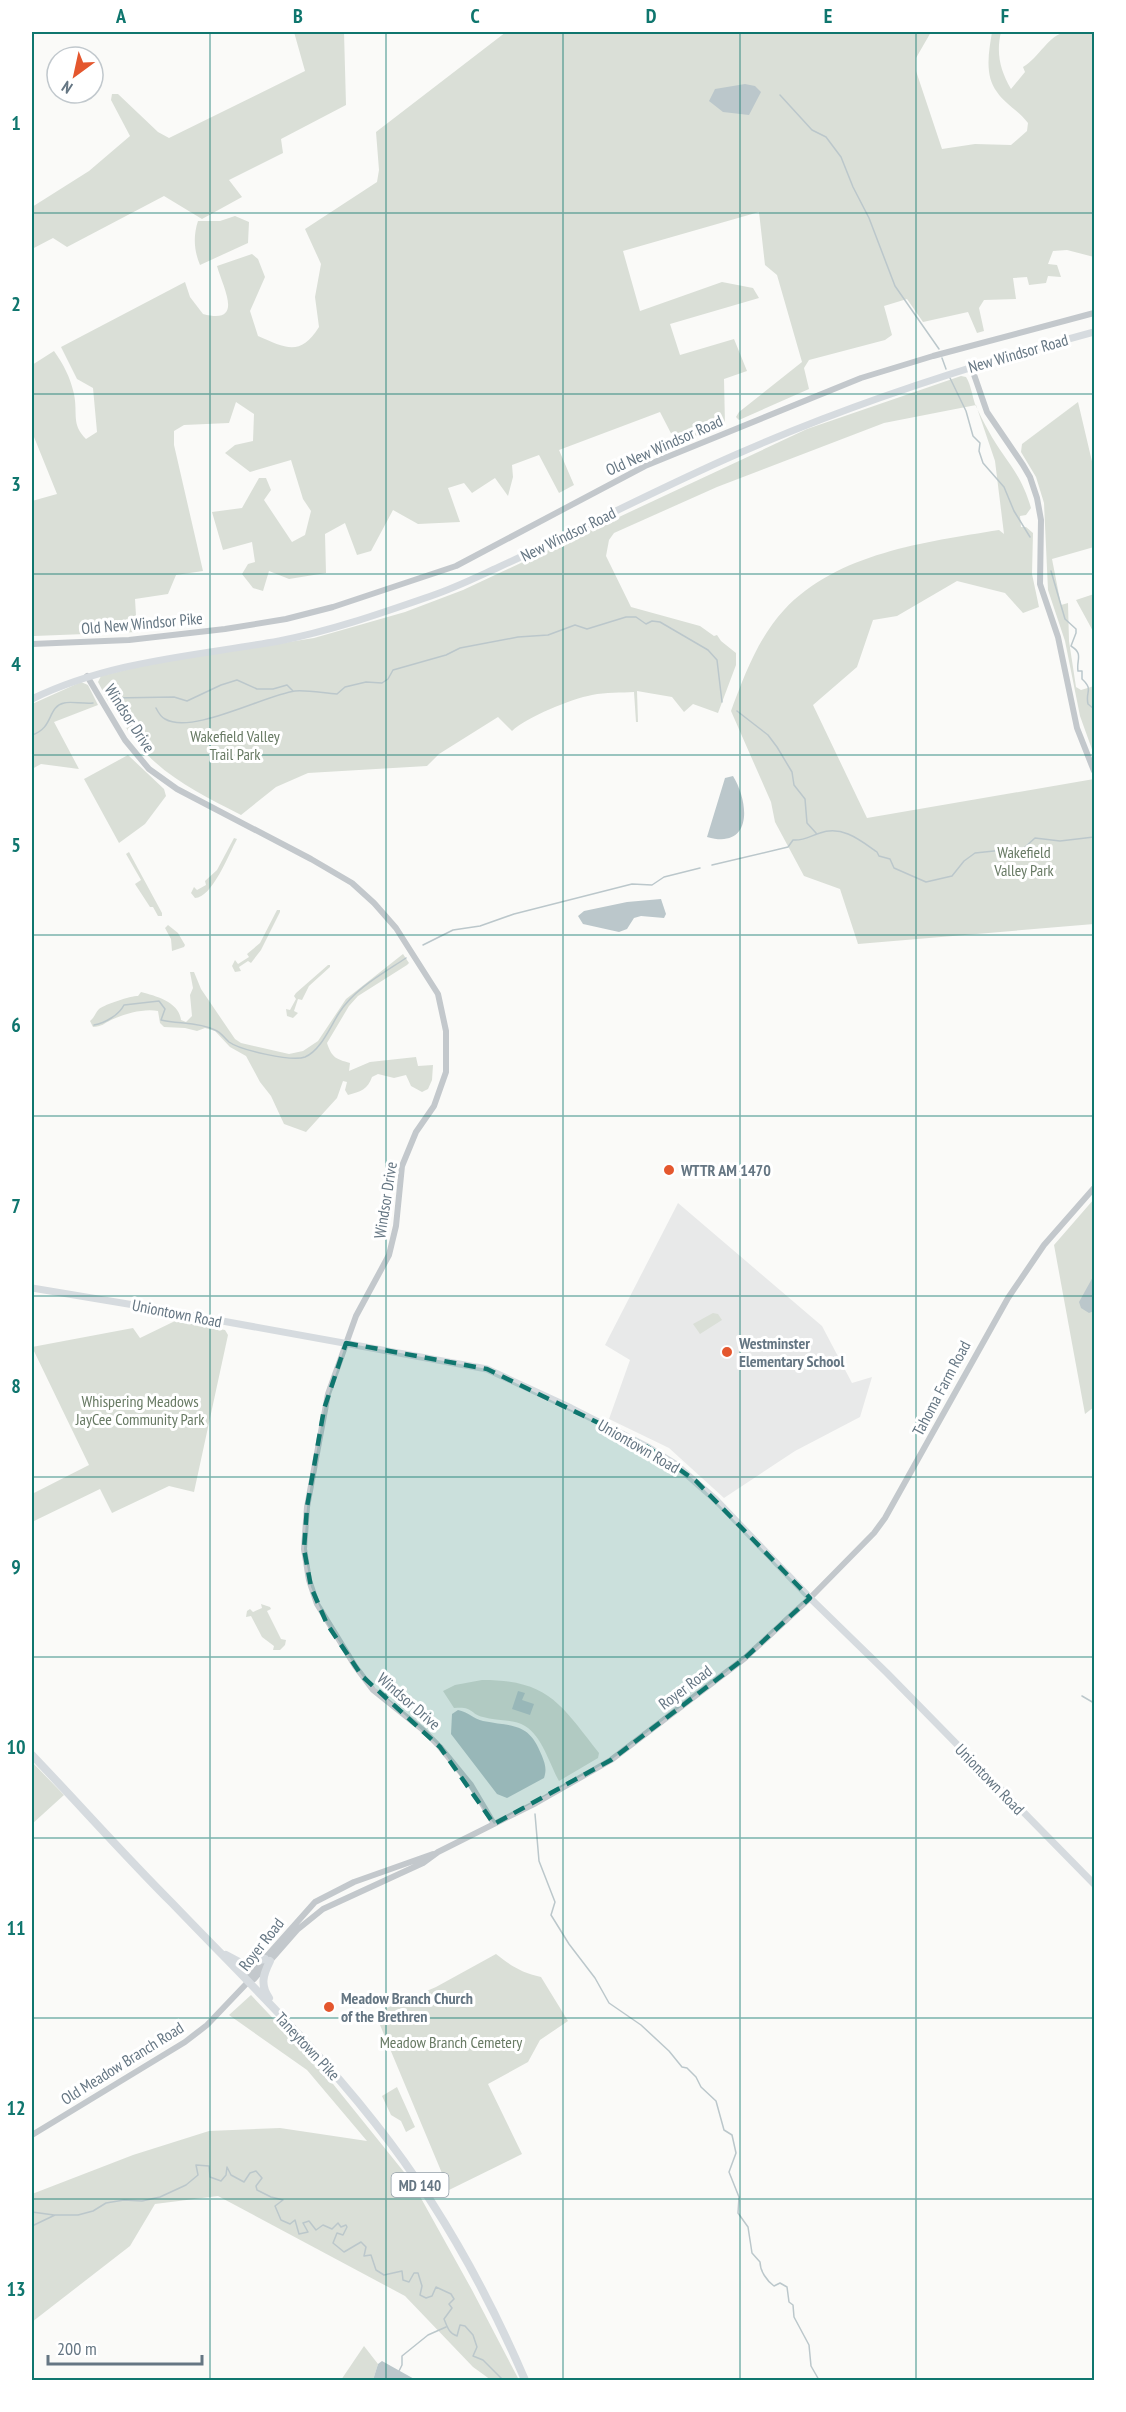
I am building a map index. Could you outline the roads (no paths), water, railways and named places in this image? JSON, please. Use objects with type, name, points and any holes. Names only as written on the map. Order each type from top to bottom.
[{"type":"highway","name":"Taneytown Pike","points":[[32,1755],[279,2014],[359,2103],[419,2182],[476,2278],[525,2380]]},
{"type":"highway","points":[[212,1944],[233,1960],[241,1963],[268,1960],[263,1984],[264,1991],[279,2014]]},
{"type":"main road","name":"New Windsor Road","points":[[32,699],[87,676],[145,661],[282,640],[355,621],[435,595],[560,539],[741,452],[858,405],[971,366],[1095,332]]},
{"type":"main road","name":"Uniontown Road","points":[[32,1288],[487,1369],[646,1446],[675,1464],[696,1481],[1095,1884]]},
{"type":"street","name":"Old New Windsor Road","points":[[255,625],[333,607],[456,566],[645,466],[861,378],[925,358],[1095,313]]},
{"type":"street","points":[[971,366],[987,412],[1030,477],[1037,498],[1041,520],[1040,584],[1058,637],[1077,728],[1095,771]]},
{"type":"street","name":"Old New Windsor Pike","points":[[32,644],[129,640],[255,625]]},
{"type":"street","name":"Windsor Drive","points":[[87,676],[125,740],[148,769],[177,789],[311,859],[352,884],[374,903],[396,928],[438,994],[447,1041],[447,1063],[443,1082],[434,1106],[416,1132],[408,1150],[400,1174],[397,1219],[392,1247],[356,1316],[324,1408],[307,1507],[304,1549],[311,1587],[327,1624],[362,1676],[383,1699],[423,1730],[440,1747],[471,1785],[494,1824]]},
{"type":"street","name":"Tahoma Farm Road","points":[[810,1598],[880,1525],[1008,1298],[1044,1245],[1095,1188]]},
{"type":"street","name":"Royer Road","points":[[248,1982],[250,1975],[297,1930],[323,1909],[344,1897],[404,1873],[438,1852],[611,1760],[736,1665],[810,1598]]},
{"type":"street","name":"Royer Road","points":[[268,1960],[315,1902],[374,1874],[438,1852]]},
{"type":"street","name":"Old Meadow Branch Road","points":[[32,2135],[185,2042],[207,2025],[248,1982]]},
{"type":"waterway","points":[[780,95],[812,130],[826,137],[841,157],[869,218],[895,286],[939,349]]},
{"type":"waterway","points":[[942,358],[946,369]]},
{"type":"waterway","points":[[950,378],[966,411],[973,436],[980,443],[979,451],[983,463],[1004,487],[1014,511],[1030,537]]},
{"type":"waterway","points":[[1051,571],[1065,619],[1076,629],[1071,646],[1077,652],[1078,671],[1082,671],[1082,679],[1088,688],[1088,704],[1094,709]]},
{"type":"waterway","points":[[156,708],[165,719],[177,723],[192,722],[295,691],[337,694],[345,687],[366,682],[382,683],[388,679],[393,670],[446,655],[460,648],[518,637],[548,635],[575,625],[587,629],[626,617],[636,617],[646,624],[652,621],[660,622],[708,650],[717,660],[722,702]]},
{"type":"waterway","points":[[113,698],[174,697],[187,701],[237,680],[257,689],[273,689],[287,685],[293,691]]},
{"type":"waterway","points":[[32,735],[44,728],[59,705],[67,702],[93,703]]},
{"type":"waterway","points":[[737,711],[768,735],[777,747],[792,772],[794,785],[805,799],[807,823],[816,833]]},
{"type":"waterway","points":[[712,865],[788,847],[793,840],[836,831],[850,835],[877,852],[879,856],[890,859],[894,868],[926,882],[952,876],[964,861],[975,853],[1024,848],[1035,838],[1060,841],[1094,837]]},
{"type":"waterway","points":[[423,945],[453,930],[480,926],[514,914],[632,884],[652,885],[664,877],[700,868]]},
{"type":"waterway","points":[[94,1025],[111,1018],[124,1005],[159,1001],[165,1009],[161,1020],[209,1027],[219,1032],[229,1042],[254,1052],[278,1057],[305,1057],[320,1044],[345,1004],[352,997],[406,958]]},
{"type":"waterway","points":[[1082,1696],[1094,1703]]},
{"type":"waterway","points":[[535,1814],[539,1861],[555,1902],[551,1915],[569,1944],[595,1978],[609,2003],[641,2025],[669,2051],[682,2067],[687,2068],[696,2077],[701,2087],[716,2101],[724,2130],[732,2135],[736,2153],[729,2172],[739,2197],[738,2213],[748,2227],[752,2253],[760,2262],[766,2279],[771,2284],[774,2286],[780,2283],[787,2287],[794,2317],[809,2345],[811,2366],[819,2380]]},
{"type":"waterway","points":[[32,2226],[55,2215],[78,2215],[93,2211],[106,2203],[124,2200],[142,2201],[160,2197],[186,2185],[198,2175],[196,2165],[209,2166],[210,2177],[221,2181],[226,2175],[227,2167],[231,2175],[244,2182],[250,2173],[256,2171],[262,2178],[256,2186],[257,2190],[283,2200],[275,2206],[281,2220],[290,2224],[295,2220],[299,2234],[308,2232],[303,2223],[309,2221],[316,2230],[323,2225],[332,2229],[338,2223],[341,2227],[346,2225],[343,2235],[337,2233],[333,2243],[344,2252],[361,2242],[366,2247],[364,2256],[371,2255],[376,2270],[384,2275],[402,2271],[403,2280],[409,2282],[414,2273],[418,2273],[422,2286],[420,2295],[426,2298],[432,2296],[436,2287],[451,2294],[454,2299],[449,2304],[452,2308],[444,2319],[449,2329],[457,2336],[460,2325],[465,2326],[473,2335],[477,2347],[473,2356],[483,2360],[503,2380]]},
{"type":"waterway","points":[[32,2212],[54,2215]]},
{"type":"waterway","points":[[399,2371],[402,2356],[428,2335],[446,2327]]},
{"type":"place","name":"WTTR AM 1470","points":[[669,1170]]},
{"type":"place","name":"Westminster Elementary School","points":[[727,1352]]},
{"type":"place","name":"Meadow Branch Church of the Brethren","points":[[329,2007]]},
{"type":"park label","name":"Wakefield Valley Trail Park","points":[[235,745]]},
{"type":"park label","name":"Wakefield Valley Park","points":[[1024,861]]},
{"type":"park label","name":"Whispering Meadows JayCee Community Park","points":[[140,1410]]},
{"type":"park label","name":"Meadow Branch Cemetery","points":[[451,2042]]}]
